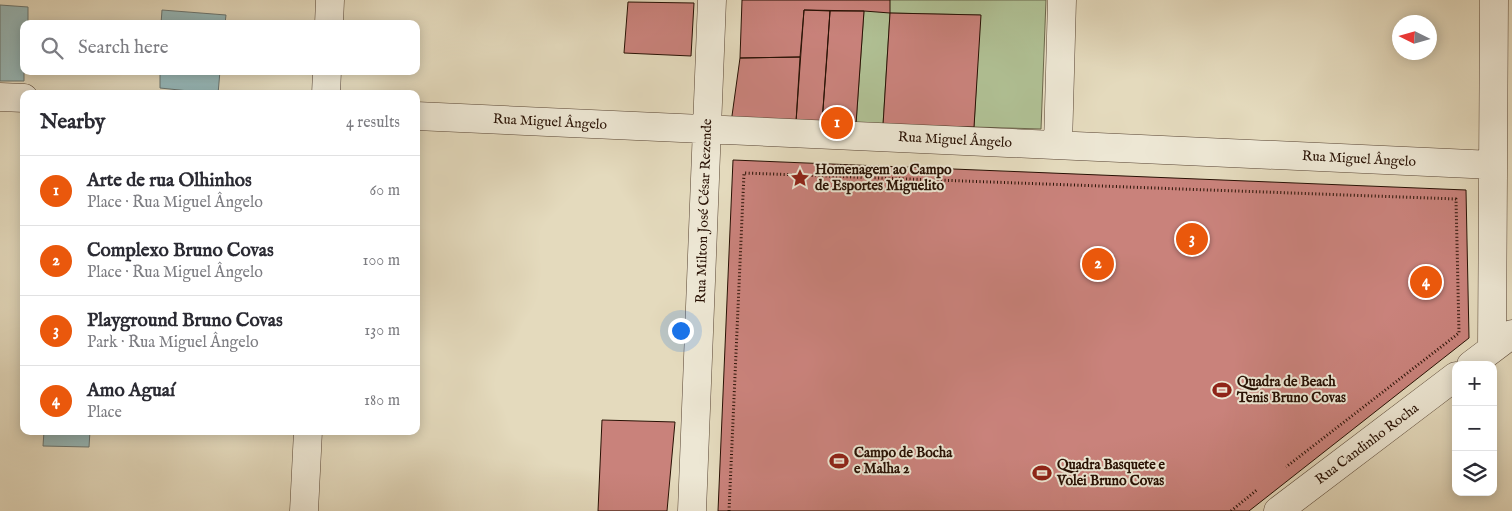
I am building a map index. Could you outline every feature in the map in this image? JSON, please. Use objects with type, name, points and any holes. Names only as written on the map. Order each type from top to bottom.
[{"type":"street","points":[[329,20],[330,0]]},
{"type":"street","name":"Rua Milton José César Rezende","points":[[692,511],[712,0]]},
{"type":"street","points":[[1058,145],[1062,0]]},
{"type":"street","points":[[1492,349],[1493,165],[1503,114],[1494,0]]},
{"type":"street","points":[[326,90],[327,75]]},
{"type":"street","points":[[0,97],[20,98]]},
{"type":"street","name":"Rua Miguel Ângelo","points":[[420,116],[1493,165]]},
{"type":"street","name":"Rua Candinho Rocha","points":[[1278,511],[1452,379]]},
{"type":"street","points":[[304,511],[308,435]]},
{"type":"path","points":[[729,511],[744,173],[1456,199],[1459,333],[1286,468]]},
{"type":"path","points":[[1231,511],[1262,486]]},
{"type":"green space","points":[[890,0],[1046,0],[1041,129],[974,127],[980,15],[890,13],[883,125],[856,124],[864,11]]},
{"type":"water","points":[[0,5],[28,7],[28,20],[20,20],[20,75],[24,75],[24,81],[0,81]]},
{"type":"water","points":[[162,10],[226,15],[225,20],[161,20]]},
{"type":"water","points":[[160,75],[220,75],[218,90],[160,88]]},
{"type":"water","points":[[44,435],[90,435],[89,447],[43,446]]},
{"type":"building","points":[[742,0],[890,0],[890,13],[804,10],[800,57],[740,58]]},
{"type":"building","points":[[628,2],[694,3],[691,56],[624,53]]},
{"type":"building","points":[[804,10],[830,11],[822,123],[796,122]]},
{"type":"building","points":[[830,11],[864,11],[856,124],[822,123]]},
{"type":"building","points":[[890,13],[981,15],[974,127],[883,125]]},
{"type":"building","points":[[800,57],[796,122],[731,123],[740,58]]},
{"type":"building","points":[[733,160],[1466,190],[1469,338],[1249,511],[718,511]]},
{"type":"building","points":[[602,420],[675,422],[667,511],[598,511]]},
{"type":"place","name":"Arte de rua Olhinhos","points":[[837,123]]},
{"type":"place","name":"Homenagem ao Campo de Esportes Miguelito","points":[[800,178]]},
{"type":"place","name":"Playground Bruno Covas","points":[[1192,239]]},
{"type":"place","name":"Complexo Bruno Covas","points":[[1098,264]]},
{"type":"place","name":"Amo Aguaí","points":[[1426,282]]},
{"type":"place","name":"Quadra de Beach Tenis Bruno Covas","points":[[1222,390]]},
{"type":"place","name":"Campo de Bocha e Malha 2","points":[[839,461]]},
{"type":"place","name":"Quadra Basquete e Volei Bruno Covas","points":[[1042,473]]}]
